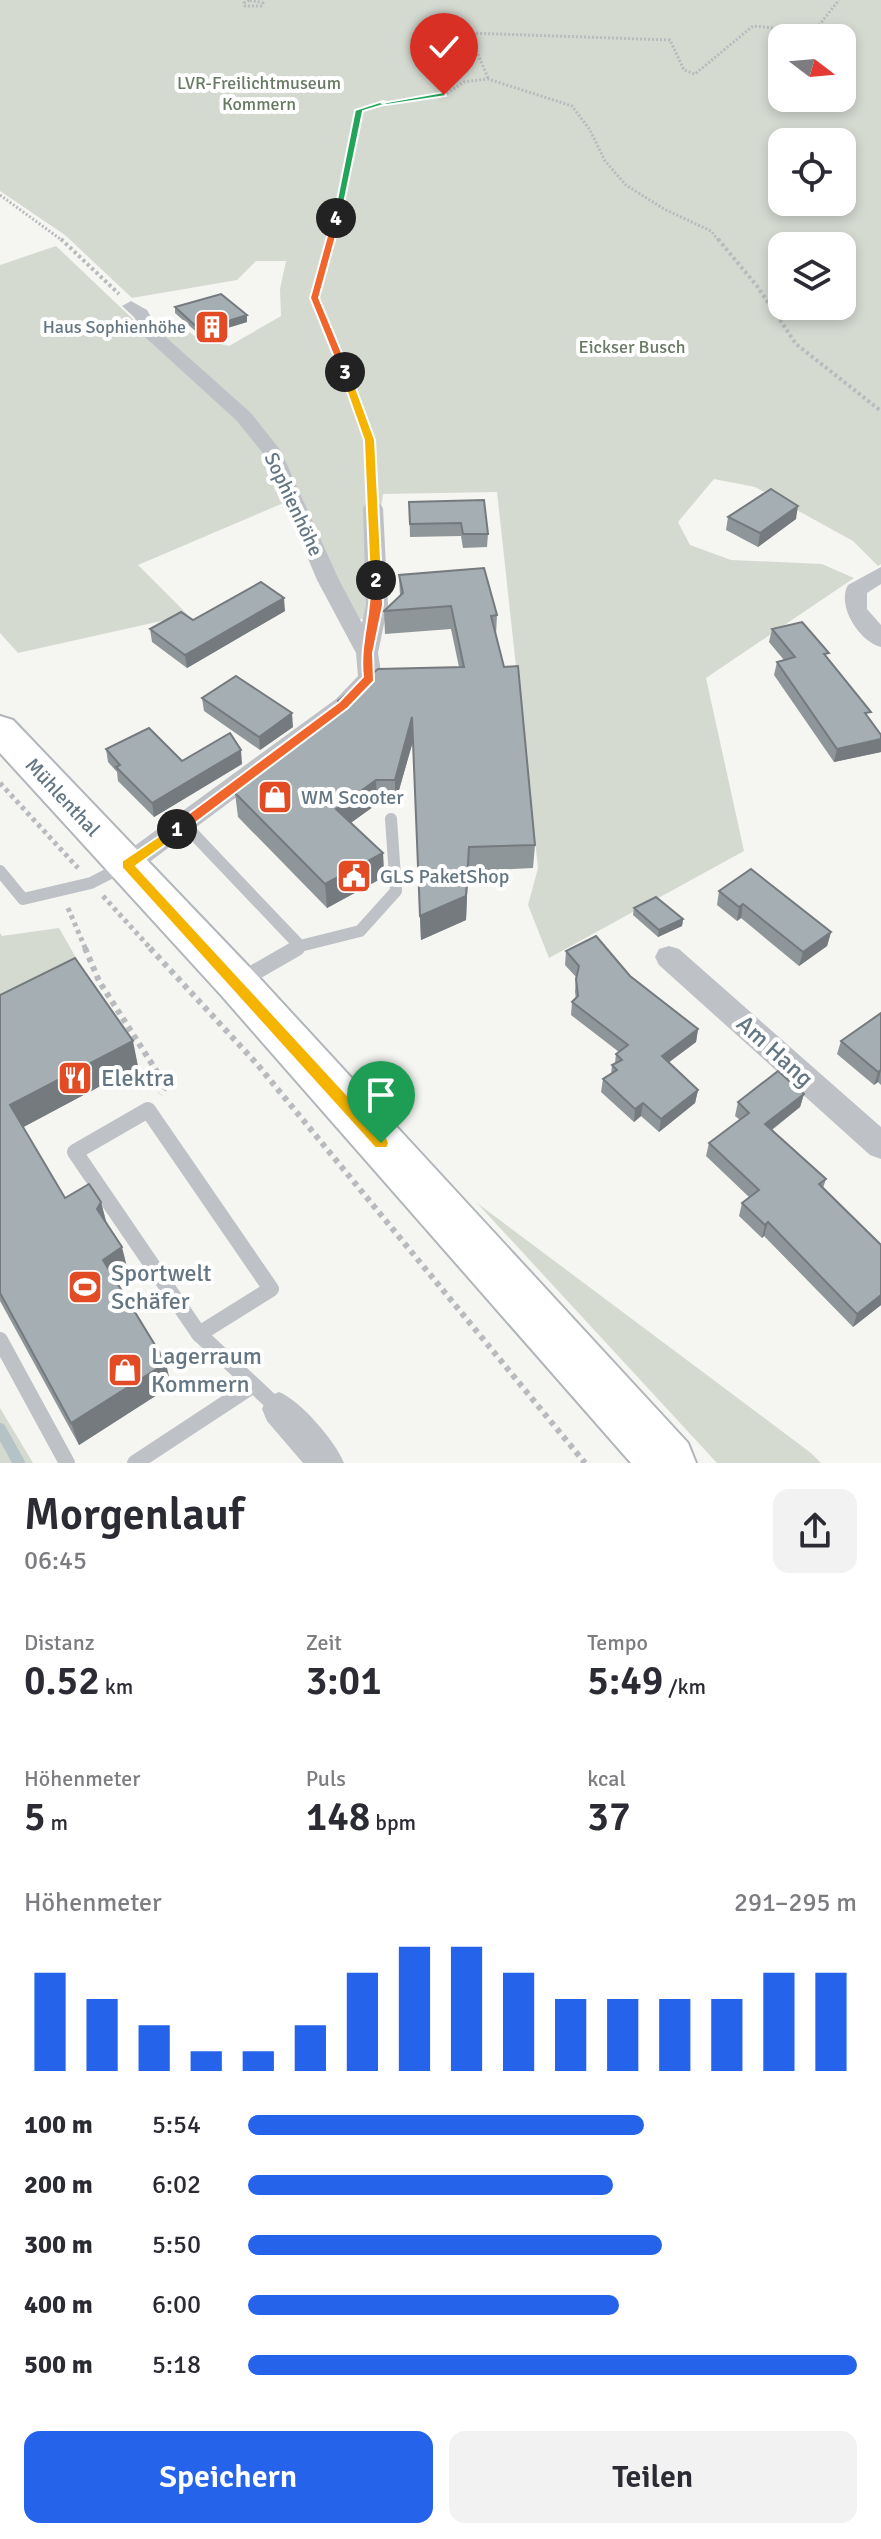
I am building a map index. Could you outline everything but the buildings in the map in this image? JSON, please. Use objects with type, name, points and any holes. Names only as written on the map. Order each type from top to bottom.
[{"type":"main road","name":"Mühlenthal","points":[[0,729],[109,874],[237,983],[668,1463]]},
{"type":"street","name":"Sophienhöhe","points":[[131,306],[141,314],[152,334],[244,417],[274,455],[328,580],[367,653]]},
{"type":"street","points":[[109,874],[184,824],[344,705],[370,678],[367,653],[377,605],[373,508]]},
{"type":"street","points":[[881,574],[856,590],[856,610],[881,640]]},
{"type":"street","name":"Am Hang","points":[[669,957],[881,1146]]},
{"type":"street","points":[[279,1409],[326,1463]]},
{"type":"lane","points":[[237,983],[300,946],[360,931],[396,891],[391,819]]},
{"type":"lane","points":[[184,824],[300,946]]},
{"type":"lane","points":[[0,871],[23,899],[109,874]]},
{"type":"lane","points":[[199,1334],[271,1289],[148,1110],[75,1152],[199,1334],[279,1409]]},
{"type":"lane","points":[[0,1340],[67,1463]]},
{"type":"lane","points":[[135,1463],[252,1386]]},
{"type":"path","points":[[820,24],[839,0]]},
{"type":"path","points":[[488,79],[469,33],[670,40],[684,70],[695,74],[753,26],[768,27]]},
{"type":"path","points":[[373,508],[370,440],[314,298],[345,186],[359,110],[404,99],[444,95],[464,82],[488,79],[572,106],[590,130],[605,161],[626,185],[664,209],[711,231],[757,286],[796,344],[881,411]]},
{"type":"path","points":[[0,195],[62,240],[131,306]]},
{"type":"path","points":[[0,783],[109,874],[257,1064],[585,1463]]},
{"type":"path","points":[[74,921],[99,981],[166,1086],[148,1110]]},
{"type":"green space","name":"Eickser Busch","points":[[0,0],[881,0],[881,564],[878,566],[853,541],[755,487],[714,479],[678,522],[690,545],[731,560],[822,564],[854,578],[706,678],[744,851],[549,958],[528,905],[538,868],[497,492],[383,494],[366,619],[354,619],[291,473],[153,327],[172,320],[199,339],[229,346],[281,316],[280,289],[286,261],[256,261],[237,280],[132,298],[65,235],[0,191]]},
{"type":"green space","points":[[56,246],[238,419],[269,453],[288,501],[138,565],[188,615],[18,653],[0,633],[0,265]]},
{"type":"green space","points":[[59,928],[83,970],[0,1007],[0,933],[2,936]]},
{"type":"green space","points":[[477,1203],[811,1453],[821,1463],[717,1463]]},
{"type":"green space","points":[[0,1408],[33,1463],[0,1463]]},
{"type":"waterway","points":[[0,1429],[19,1463]]},
{"type":"place","name":"Haus Sophienhöhe","points":[[212,327]]},
{"type":"place","name":"WM Scooter","points":[[275,797]]},
{"type":"place","name":"GLS PaketShop","points":[[354,876]]},
{"type":"place","name":"Elektra","points":[[75,1078]]},
{"type":"place","name":"Sportwelt Schäfer","points":[[85,1287]]},
{"type":"place","name":"Lagerraum Kommern","points":[[125,1370]]},
{"type":"route","points":[[381,1143],[127,865],[344,705],[370,678],[367,653],[377,605],[370,440],[314,298],[345,186],[359,110],[404,99],[444,95]]},
{"type":"park label","name":"LVR-Freilichtmuseum Kommern","points":[[259,93]]}]
